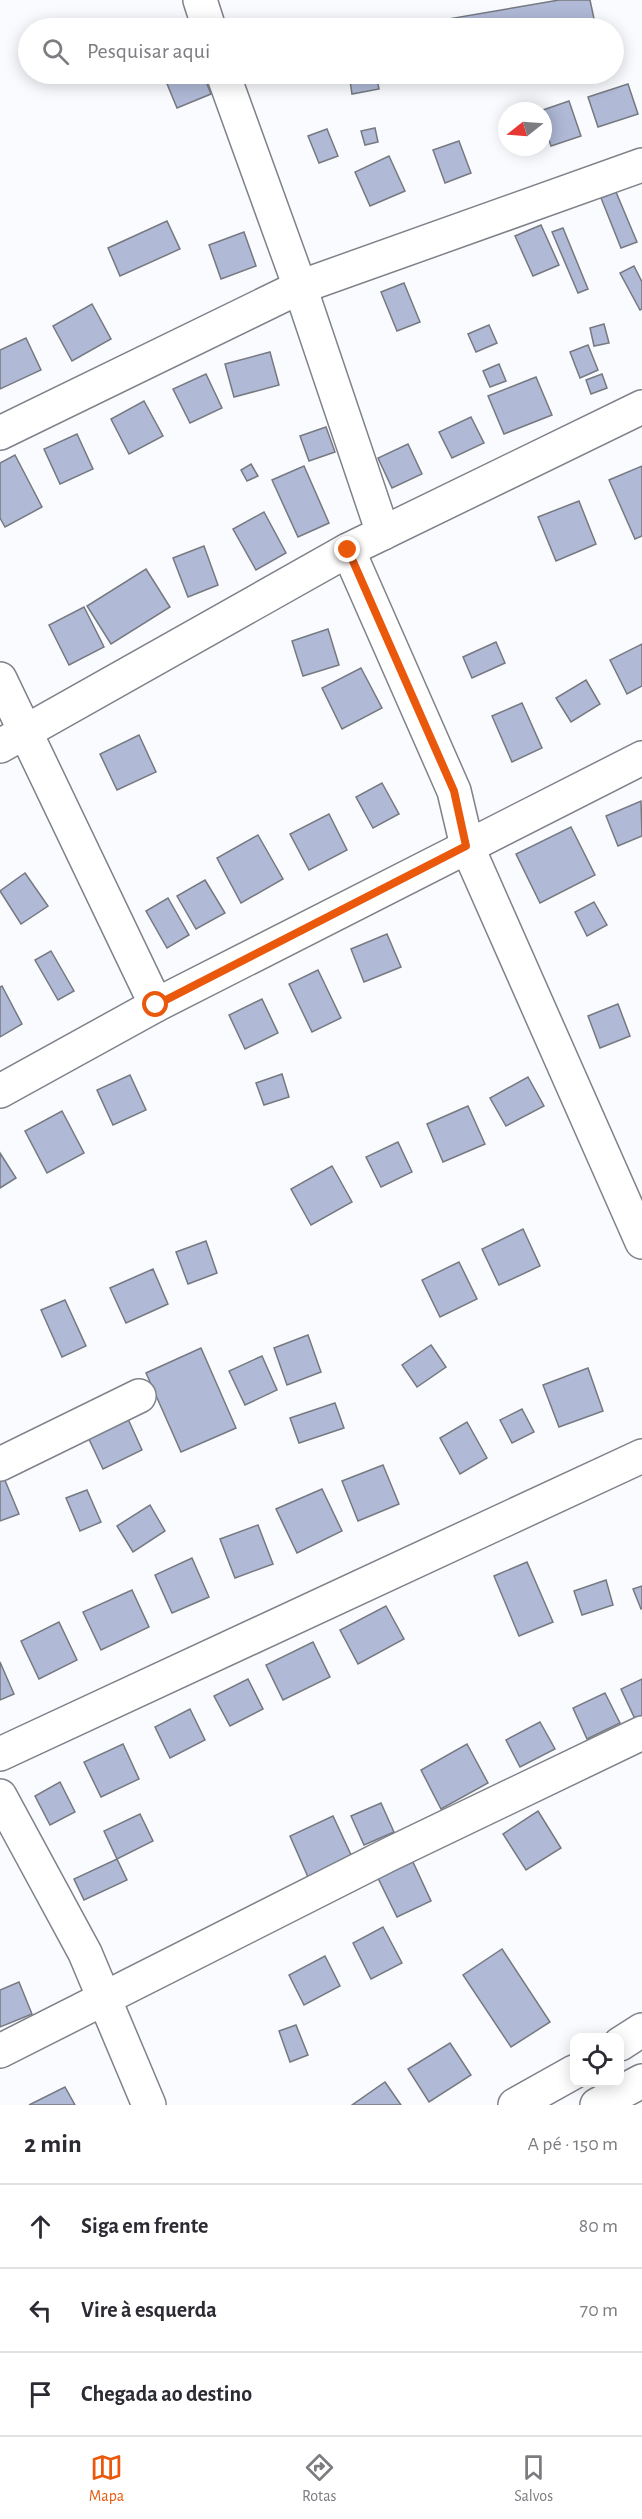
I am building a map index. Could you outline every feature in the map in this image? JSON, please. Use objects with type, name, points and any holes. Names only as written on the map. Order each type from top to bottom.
[{"type":"street","points":[[200,0],[206,18]]},
{"type":"street","points":[[227,84],[300,287],[383,533]]},
{"type":"street","points":[[0,433],[300,287],[642,165]]},
{"type":"street","points":[[13,738],[348,550],[642,407]]},
{"type":"street","points":[[348,550],[454,791],[466,846],[642,1242]]},
{"type":"street","points":[[0,679],[13,738],[156,1005]]},
{"type":"street","points":[[0,1091],[156,1005],[642,758]]},
{"type":"street","points":[[0,1464],[139,1396]]},
{"type":"street","points":[[0,1754],[642,1456]]},
{"type":"street","points":[[0,2051],[380,1859],[642,1733]]},
{"type":"street","points":[[0,1796],[85,1953],[148,2105]]},
{"type":"street","points":[[624,2041],[642,2030]]},
{"type":"street","points":[[515,2105],[570,2074]]},
{"type":"street","points":[[597,2105],[642,2081]]},
{"type":"building","points":[[559,0],[590,0],[594,18],[454,18]]},
{"type":"building","points":[[167,84],[207,84],[211,94],[177,108]]},
{"type":"building","points":[[350,84],[378,84],[379,89],[352,94]]},
{"type":"building","points":[[628,84],[638,114],[598,127],[588,97]]},
{"type":"building","points":[[569,101],[581,136],[552,146],[552,107]]},
{"type":"building","points":[[375,128],[378,142],[365,145],[361,131]]},
{"type":"building","points":[[327,129],[338,156],[319,163],[308,136]]},
{"type":"building","points":[[459,141],[471,173],[445,183],[433,150]]},
{"type":"building","points":[[389,156],[405,191],[370,206],[355,172]]},
{"type":"building","points":[[616,192],[637,242],[621,248],[601,198]]},
{"type":"building","points":[[167,221],[180,249],[120,276],[108,248]]},
{"type":"building","points":[[541,225],[559,265],[533,276],[515,236]]},
{"type":"building","points":[[563,228],[588,289],[578,293],[552,232]]},
{"type":"building","points":[[244,232],[256,266],[221,279],[209,245]]},
{"type":"building","points":[[634,266],[642,282],[642,309],[640,310],[620,273]]},
{"type":"building","points":[[404,283],[420,322],[397,331],[381,292]]},
{"type":"building","points":[[92,304],[111,339],[72,361],[53,326]]},
{"type":"building","points":[[604,324],[609,343],[594,346],[590,328]]},
{"type":"building","points":[[489,325],[497,343],[476,352],[468,334]]},
{"type":"building","points":[[26,338],[41,370],[0,389],[0,350]]},
{"type":"building","points":[[588,345],[598,370],[580,378],[570,352]]},
{"type":"building","points":[[270,352],[279,385],[234,397],[225,364]]},
{"type":"building","points":[[499,364],[506,381],[490,387],[483,371]]},
{"type":"building","points":[[206,374],[222,408],[190,423],[173,389]]},
{"type":"building","points":[[602,374],[607,388],[591,394],[586,380]]},
{"type":"building","points":[[536,377],[552,415],[504,434],[488,396]]},
{"type":"building","points":[[144,401],[163,436],[129,454],[111,419]]},
{"type":"building","points":[[471,417],[484,443],[452,458],[439,432]]},
{"type":"building","points":[[326,427],[335,452],[309,461],[300,436]]},
{"type":"building","points":[[77,434],[93,469],[60,484],[44,449]]},
{"type":"building","points":[[408,444],[422,474],[392,488],[378,458]]},
{"type":"building","points":[[15,455],[42,507],[5,527],[0,518],[0,463]]},
{"type":"building","points":[[251,464],[258,476],[247,481],[241,470]]},
{"type":"building","points":[[304,466],[329,523],[298,537],[272,480]]},
{"type":"building","points":[[642,466],[642,536],[635,539],[609,480]]},
{"type":"building","points":[[579,501],[596,544],[556,561],[538,517]]},
{"type":"building","points":[[264,512],[286,553],[256,570],[233,529]]},
{"type":"building","points":[[204,546],[218,585],[188,597],[173,558]]},
{"type":"building","points":[[146,569],[170,607],[111,644],[87,606]]},
{"type":"building","points":[[84,607],[104,647],[69,665],[49,625]]},
{"type":"building","points":[[328,629],[339,665],[303,676],[292,641]]},
{"type":"building","points":[[496,642],[505,663],[472,678],[463,657]]},
{"type":"building","points":[[642,644],[642,686],[627,694],[610,660]]},
{"type":"building","points":[[361,668],[382,708],[342,729],[322,688]]},
{"type":"building","points":[[586,680],[600,704],[571,722],[556,698]]},
{"type":"building","points":[[522,703],[542,748],[512,762],[492,716]]},
{"type":"building","points":[[139,735],[156,772],[117,790],[100,754]]},
{"type":"building","points":[[382,783],[399,814],[373,828],[356,797]]},
{"type":"building","points":[[641,801],[642,836],[618,846],[606,816]]},
{"type":"building","points":[[329,814],[347,850],[309,870],[290,834]]},
{"type":"building","points":[[571,827],[595,875],[540,903],[516,854]]},
{"type":"building","points":[[258,835],[283,879],[241,903],[217,858]]},
{"type":"building","points":[[25,873],[48,906],[21,924],[0,891]]},
{"type":"building","points":[[205,880],[225,913],[196,929],[177,896]]},
{"type":"building","points":[[168,898],[189,935],[167,948],[146,911]]},
{"type":"building","points":[[594,902],[607,925],[587,936],[575,912]]},
{"type":"building","points":[[387,934],[401,967],[364,982],[351,949]]},
{"type":"building","points":[[51,951],[74,991],[58,1000],[35,960]]},
{"type":"building","points":[[318,970],[341,1018],[312,1032],[289,984]]},
{"type":"building","points":[[2,986],[22,1024],[0,1037],[0,987]]},
{"type":"building","points":[[262,999],[278,1033],[245,1049],[229,1015]]},
{"type":"building","points":[[618,1004],[630,1036],[600,1048],[588,1016]]},
{"type":"building","points":[[282,1074],[289,1097],[264,1105],[256,1083]]},
{"type":"building","points":[[130,1075],[146,1110],[113,1125],[97,1090]]},
{"type":"building","points":[[528,1077],[544,1106],[506,1126],[490,1098]]},
{"type":"building","points":[[468,1106],[485,1144],[443,1162],[427,1124]]},
{"type":"building","points":[[62,1111],[84,1153],[47,1173],[25,1131]]},
{"type":"building","points":[[398,1142],[412,1172],[381,1187],[366,1157]]},
{"type":"building","points":[[0,1153],[16,1178],[0,1188]]},
{"type":"building","points":[[332,1166],[352,1202],[311,1225],[291,1189]]},
{"type":"building","points":[[523,1229],[540,1266],[499,1285],[482,1249]]},
{"type":"building","points":[[206,1241],[217,1273],[188,1284],[176,1252]]},
{"type":"building","points":[[459,1262],[477,1299],[440,1317],[422,1280]]},
{"type":"building","points":[[153,1269],[168,1304],[126,1323],[110,1288]]},
{"type":"building","points":[[65,1300],[86,1346],[62,1357],[41,1310]]},
{"type":"building","points":[[308,1335],[321,1372],[287,1385],[274,1348]]},
{"type":"building","points":[[431,1345],[446,1367],[417,1387],[402,1365]]},
{"type":"building","points":[[201,1348],[236,1428],[181,1452],[146,1373]]},
{"type":"building","points":[[262,1356],[277,1390],[245,1405],[229,1371]]},
{"type":"building","points":[[588,1368],[603,1411],[559,1427],[543,1385]]},
{"type":"building","points":[[335,1403],[344,1428],[299,1443],[290,1418]]},
{"type":"building","points":[[522,1409],[534,1432],[512,1443],[500,1420]]},
{"type":"building","points":[[128,1419],[142,1450],[103,1469],[88,1437]]},
{"type":"building","points":[[467,1422],[487,1458],[460,1474],[440,1438]]},
{"type":"building","points":[[383,1465],[399,1504],[358,1521],[342,1481]]},
{"type":"building","points":[[4,1478],[19,1514],[0,1521],[0,1480]]},
{"type":"building","points":[[322,1489],[342,1531],[297,1553],[276,1509]]},
{"type":"building","points":[[87,1490],[101,1522],[80,1531],[66,1498]]},
{"type":"building","points":[[150,1505],[165,1531],[133,1552],[117,1526]]},
{"type":"building","points":[[258,1525],[273,1564],[235,1578],[220,1539]]},
{"type":"building","points":[[192,1558],[209,1597],[172,1613],[155,1575]]},
{"type":"building","points":[[527,1562],[553,1622],[519,1636],[494,1576]]},
{"type":"building","points":[[606,1580],[613,1605],[582,1615],[574,1591]]},
{"type":"building","points":[[642,1586],[642,1608],[641,1609],[633,1589]]},
{"type":"building","points":[[132,1590],[149,1627],[101,1650],[83,1612]]},
{"type":"building","points":[[386,1606],[404,1639],[358,1664],[340,1630]]},
{"type":"building","points":[[59,1622],[77,1660],[39,1679],[21,1641]]},
{"type":"building","points":[[313,1642],[330,1677],[283,1700],[266,1665]]},
{"type":"building","points":[[0,1662],[14,1694],[0,1700]]},
{"type":"building","points":[[248,1679],[263,1709],[230,1726],[214,1696]]},
{"type":"building","points":[[642,1679],[642,1716],[635,1719],[621,1689]]},
{"type":"building","points":[[605,1693],[620,1723],[587,1739],[573,1708]]},
{"type":"building","points":[[190,1709],[205,1740],[170,1758],[155,1727]]},
{"type":"building","points":[[540,1722],[555,1749],[520,1767],[506,1740]]},
{"type":"building","points":[[123,1744],[139,1779],[101,1797],[84,1762]]},
{"type":"building","points":[[467,1744],[488,1783],[441,1809],[421,1770]]},
{"type":"building","points":[[60,1782],[75,1812],[50,1825],[35,1796]]},
{"type":"building","points":[[381,1803],[394,1832],[364,1845],[351,1816]]},
{"type":"building","points":[[538,1811],[561,1848],[526,1870],[503,1834]]},
{"type":"building","points":[[140,1814],[153,1841],[117,1859],[104,1831]]},
{"type":"building","points":[[333,1816],[352,1857],[308,1877],[290,1836]]},
{"type":"building","points":[[117,1859],[127,1880],[84,1900],[74,1879]]},
{"type":"building","points":[[413,1862],[431,1901],[397,1917],[378,1878]]},
{"type":"building","points":[[383,1927],[402,1963],[371,1979],[353,1943]]},
{"type":"building","points":[[502,1949],[550,2022],[511,2047],[463,1975]]},
{"type":"building","points":[[325,1956],[340,1986],[304,2005],[289,1975]]},
{"type":"building","points":[[19,1982],[32,2014],[0,2027],[0,1990]]},
{"type":"building","points":[[296,2025],[308,2055],[290,2062],[279,2031]]},
{"type":"building","points":[[450,2043],[471,2075],[429,2102],[408,2069]]},
{"type":"building","points":[[385,2082],[401,2105],[352,2105]]},
{"type":"building","points":[[65,2087],[75,2105],[29,2105]]},
{"type":"route","points":[[156,1005],[466,846],[454,791],[348,550]]}]
